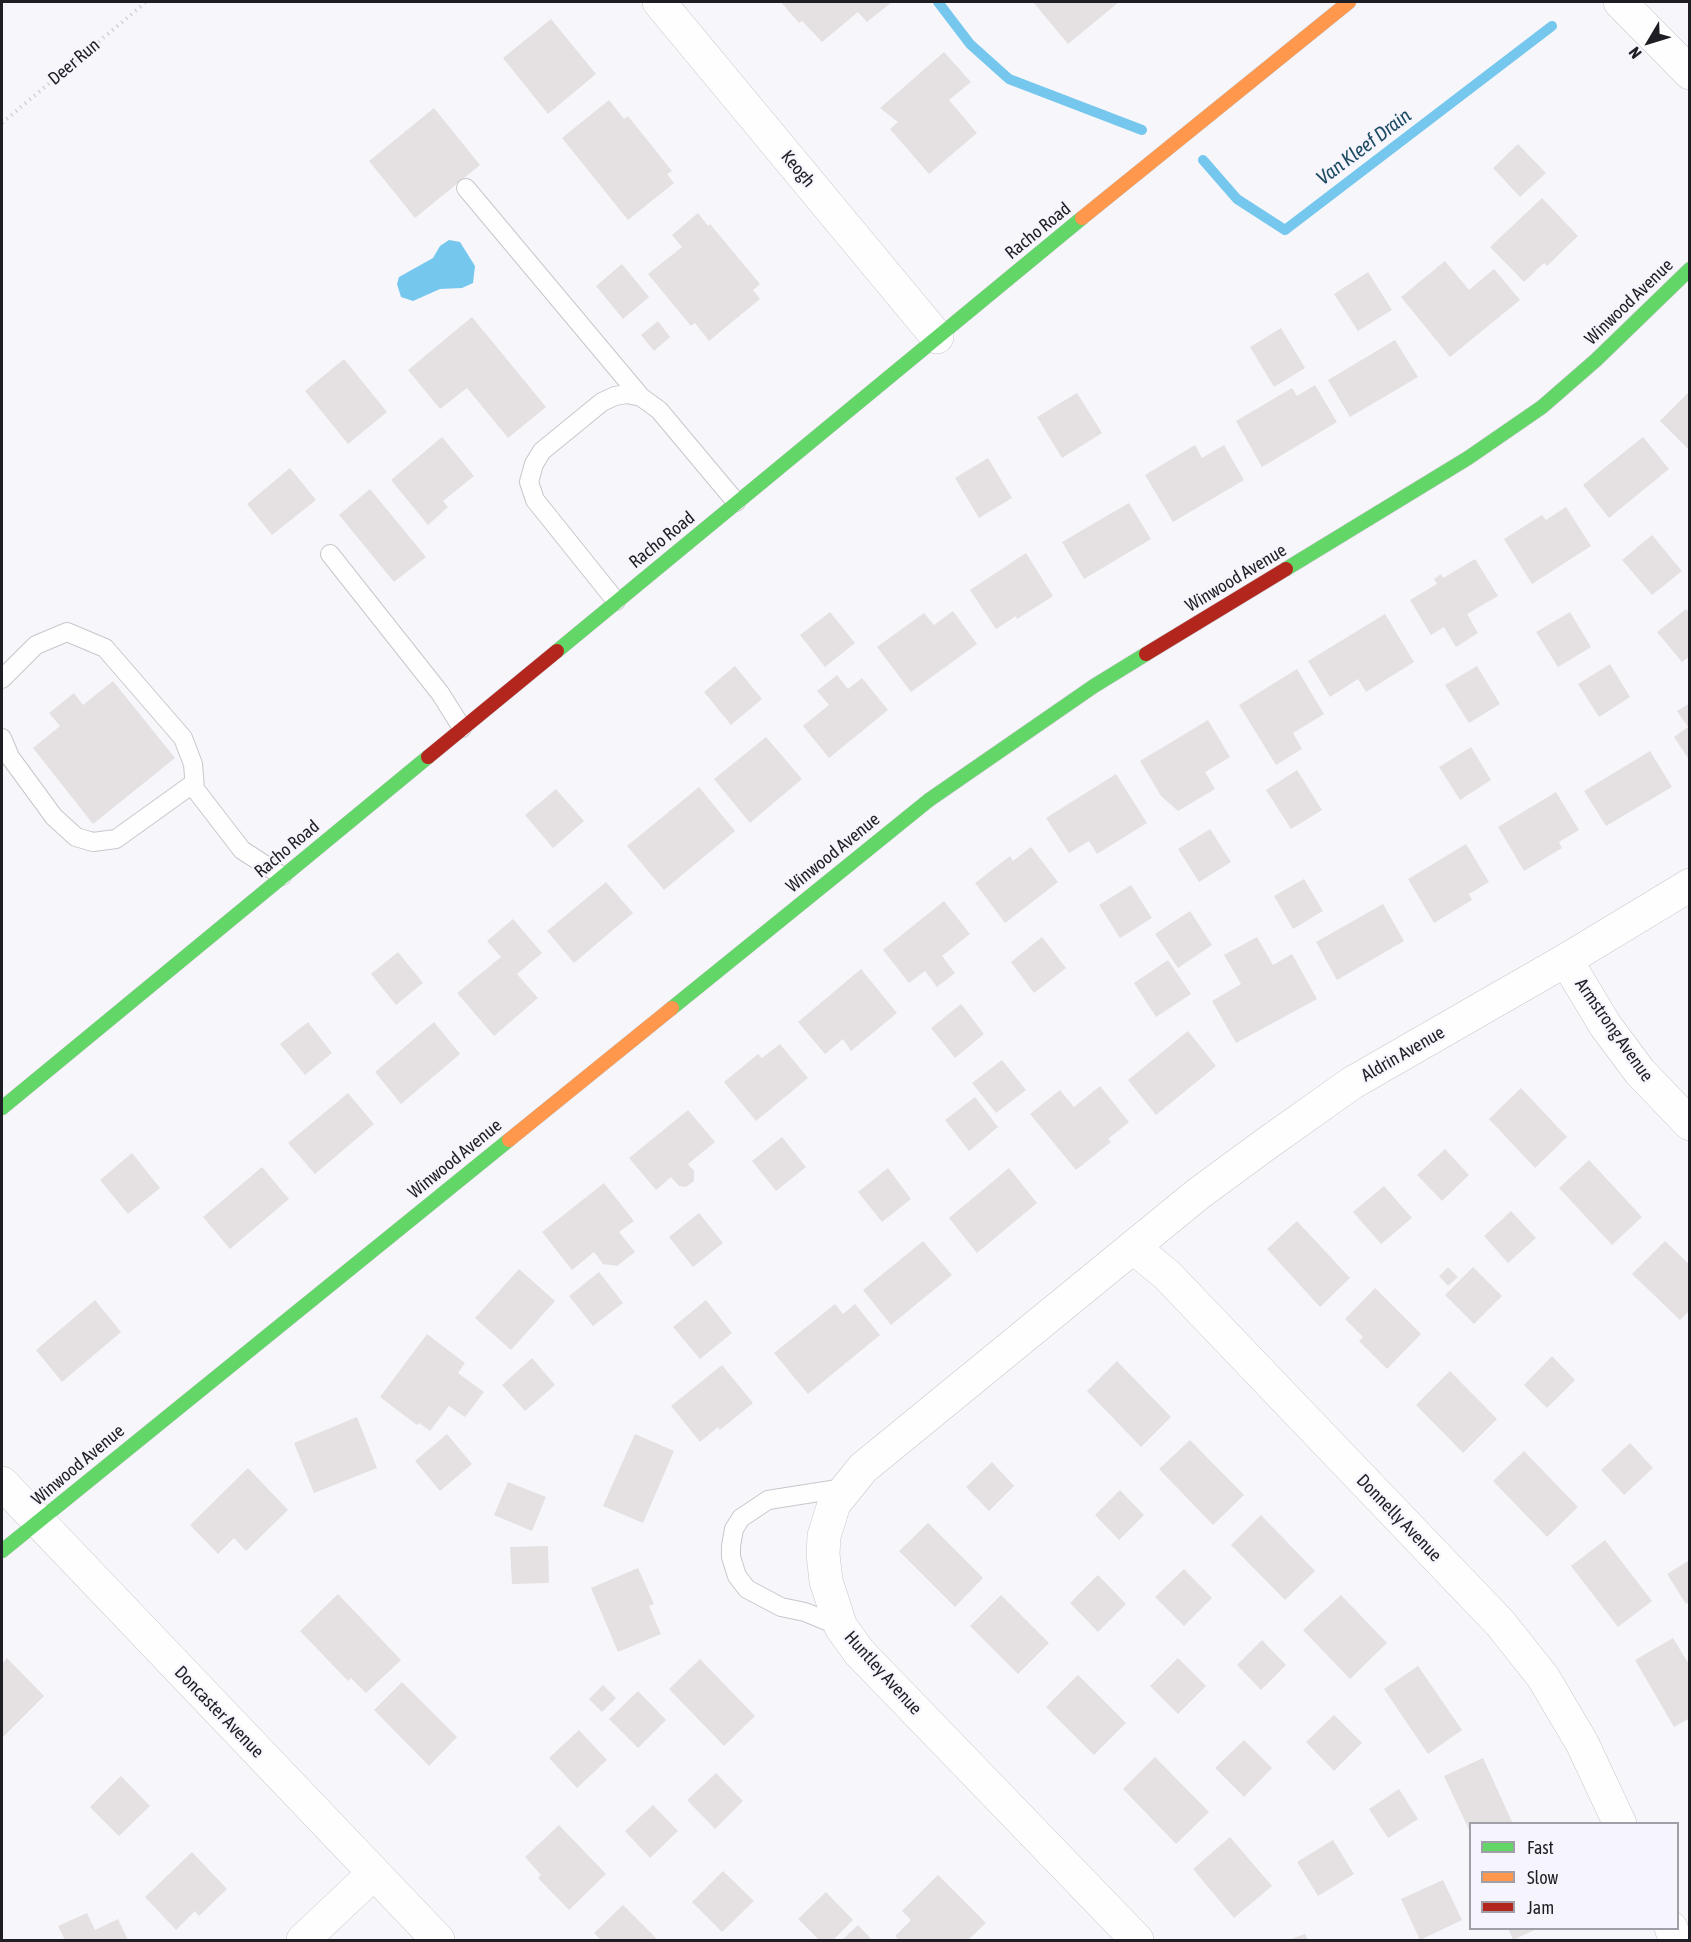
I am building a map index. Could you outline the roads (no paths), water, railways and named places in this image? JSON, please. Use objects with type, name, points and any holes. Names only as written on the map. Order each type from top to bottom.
[{"type":"street","name":"Keogh","points":[[659,2],[937,337]]},
{"type":"street","name":"Racho Road","points":[[2,1108],[736,502],[1348,2]]},
{"type":"street","points":[[1620,2],[1689,73]]},
{"type":"street","name":"Winwood Avenue","points":[[2,1551],[929,800],[1094,686],[1468,458],[1551,399],[1596,360],[1689,269]]},
{"type":"street","name":"Aldrin Avenue","points":[[1133,1247],[1206,1188],[1352,1083],[1566,960],[1689,885]]},
{"type":"street","name":"Armstrong Avenue","points":[[1566,960],[1605,1025],[1640,1072],[1689,1124]]},
{"type":"street","name":"Huntley Avenue","points":[[1133,1247],[863,1468],[844,1488],[834,1504],[824,1536],[823,1554],[826,1581],[841,1627],[859,1652],[1137,1941]]},
{"type":"street","name":"Donnelly Avenue","points":[[1133,1247],[1167,1275],[1500,1623],[1543,1677],[1582,1743],[1619,1822]]},
{"type":"street","name":"Doncaster Avenue","points":[[2,1484],[438,1941]]},
{"type":"street","points":[[303,1941],[373,1874]]},
{"type":"lane","points":[[466,188],[641,397],[659,410],[736,502]]},
{"type":"lane","points":[[616,601],[535,500],[529,482],[534,464],[542,451],[602,402],[621,395],[641,397]]},
{"type":"lane","points":[[330,554],[440,693],[462,728]]},
{"type":"lane","points":[[2,679],[36,645],[67,632],[105,648],[183,738],[193,764],[195,789],[242,850],[282,876]]},
{"type":"lane","points":[[2,738],[10,757],[54,817],[76,837],[93,842],[116,839],[194,783]]},
{"type":"lane","points":[[841,1627],[805,1612],[781,1607],[747,1589],[737,1576],[731,1557],[731,1546],[734,1529],[741,1518],[768,1500],[844,1488]]},
{"type":"water","points":[[449,240],[460,242],[475,266],[473,283],[462,288],[440,289],[413,301],[401,297],[397,284],[399,277],[433,258],[440,246]]},
{"type":"waterway","name":"Van Kleef Drain","points":[[938,2],[970,44],[1009,79],[1142,130]]},
{"type":"waterway","name":"Van Kleef Drain","points":[[1203,160],[1237,199],[1285,230],[1552,26]]}]
